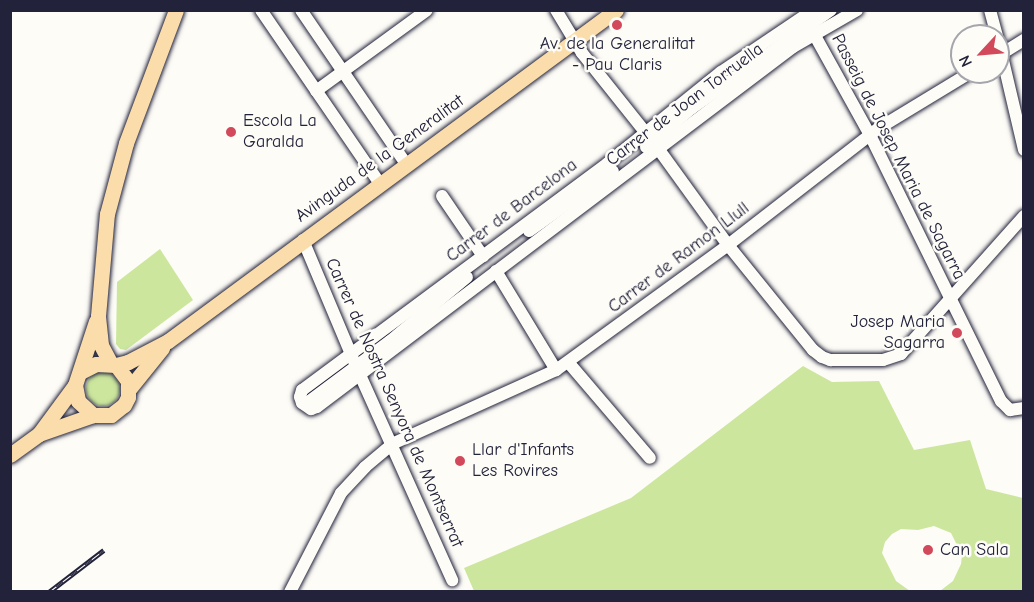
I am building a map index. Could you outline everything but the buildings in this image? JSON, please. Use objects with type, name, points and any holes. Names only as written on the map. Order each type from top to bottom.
[{"type":"main road","points":[[129,389],[124,373],[113,364],[101,345],[98,316],[106,214],[112,186],[176,10]]},
{"type":"main road","name":"Avinguda de la Generalitat","points":[[168,341],[616,10]]},
{"type":"main road","points":[[39,434],[78,378],[98,316]]},
{"type":"main road","points":[[78,378],[96,364],[128,363],[168,341]]},
{"type":"main road","points":[[10,455],[39,434],[93,416],[102,417],[118,411],[124,405],[129,389],[168,341]]},
{"type":"main road","points":[[78,378],[78,401],[93,416]]},
{"type":"street","points":[[261,10],[380,184]]},
{"type":"street","points":[[301,10],[406,164]]},
{"type":"street","points":[[316,91],[427,10]]},
{"type":"street","points":[[556,10],[575,42],[652,140],[728,245],[813,350],[830,360],[883,360],[901,354],[1023,216]]},
{"type":"street","name":"Carrer de Joan Torruella","points":[[356,364],[426,325],[498,274],[573,204],[652,140],[814,34],[857,10]]},
{"type":"street","points":[[652,140],[821,13]]},
{"type":"street","name":"Carrer de Barcelona","points":[[356,364],[483,256],[652,140],[721,72],[797,15],[821,13]]},
{"type":"street","name":"Passeig de Josep Maria de Sagarra","points":[[814,34],[870,135],[1004,406],[1010,410],[1023,408]]},
{"type":"street","points":[[1010,48],[1023,40]]},
{"type":"street","name":"Carrer de Ramon Llull","points":[[290,591],[340,494],[365,467],[392,444],[556,370],[728,245],[870,135],[952,84]]},
{"type":"street","points":[[1007,84],[1023,150]]},
{"type":"street","points":[[442,196],[483,256]]},
{"type":"street","points":[[308,402],[458,285],[573,204]]},
{"type":"street","name":"Carrer de Nostra Senyora de Montserrat","points":[[303,240],[452,580]]},
{"type":"street","points":[[458,285],[506,260]]},
{"type":"street","points":[[498,274],[556,370]]},
{"type":"street","points":[[568,362],[650,458]]},
{"type":"green space","points":[[160,249],[193,300],[126,350],[120,349],[116,344],[117,282]]},
{"type":"green space","points":[[803,366],[832,382],[879,381],[914,450],[970,440],[986,489],[1023,498],[1023,591],[940,591],[953,581],[961,564],[962,555],[951,533],[934,526],[918,530],[901,529],[885,542],[882,553],[896,581],[910,591],[474,591],[464,568],[631,498]]},
{"type":"green space","points":[[103,372],[115,377],[120,389],[115,401],[103,406],[91,401],[86,389],[91,377]]},
{"type":"railway","points":[[49,592],[104,550]]},
{"type":"place","name":"Av. de la Generalitat - Pau Claris","points":[[617,25]]},
{"type":"place","name":"Escola La Garalda","points":[[231,132]]},
{"type":"place","name":"Josep Maria Sagarra","points":[[957,333]]},
{"type":"place","name":"Llar d'Infants Les Rovires","points":[[460,461]]},
{"type":"place","name":"Can Sala","points":[[928,550]]}]
